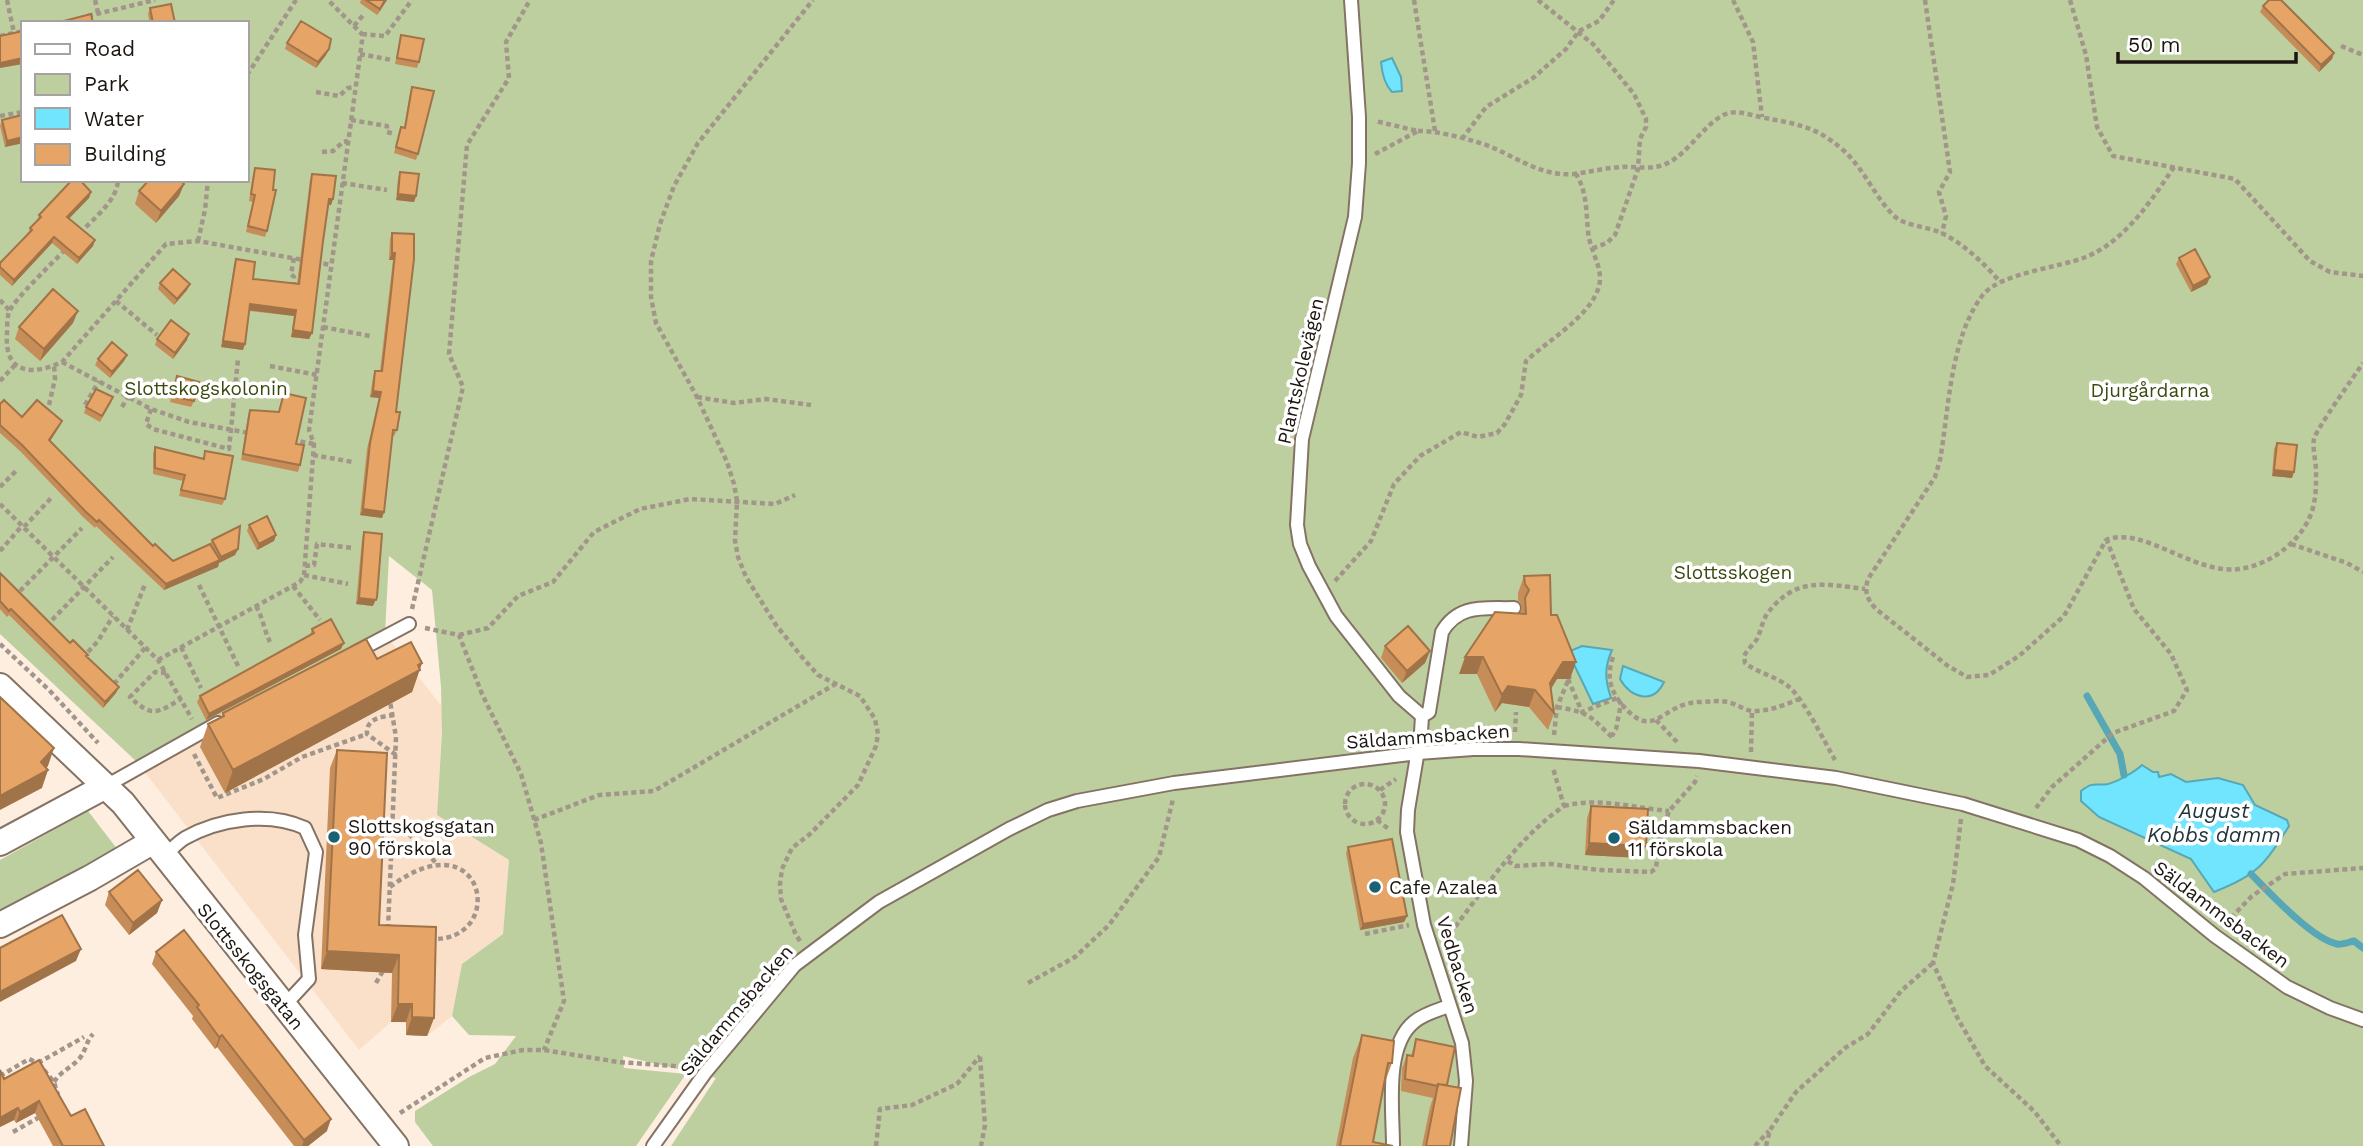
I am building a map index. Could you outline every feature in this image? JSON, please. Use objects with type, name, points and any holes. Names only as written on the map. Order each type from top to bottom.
[{"type":"street","name":"Slottsskogsgatan","points":[[0,686],[123,803],[396,1146]]},
{"type":"street","points":[[0,843],[106,786]]},
{"type":"street","points":[[0,925],[90,878],[158,849]]},
{"type":"lane","name":"Plantskolevägen","points":[[1351,0],[1359,117],[1355,217],[1302,439],[1297,525],[1300,544],[1309,566],[1336,616],[1399,696],[1422,716]]},
{"type":"lane","points":[[1418,753],[1422,716],[1429,712],[1442,632],[1448,620],[1464,610],[1514,608]]},
{"type":"lane","points":[[348,655],[409,624]]},
{"type":"lane","points":[[106,786],[224,720]]},
{"type":"lane","name":"Säldammsbacken","points":[[653,1146],[705,1073],[795,965],[810,952],[879,902],[1048,810],[1077,801],[1174,783],[1418,753],[1473,749],[1552,751],[1746,765],[1836,778],[1963,804],[2078,840],[2110,856],[2144,878],[2215,936],[2287,987],[2330,1008],[2363,1020]]},
{"type":"lane","name":"Vedbacken","points":[[1418,753],[1407,832],[1424,922],[1462,1043],[1466,1081],[1461,1146]]},
{"type":"lane","points":[[158,849],[227,822],[271,819],[291,821],[305,828],[316,852],[305,935],[309,979],[284,1006]]},
{"type":"lane","points":[[1393,1145],[1392,1079],[1403,1036],[1413,1022],[1449,1006]]},
{"type":"path","points":[[7,0],[14,33]]},
{"type":"path","points":[[95,0],[99,13]]},
{"type":"path","points":[[78,18],[155,0]]},
{"type":"path","points":[[248,73],[296,0]]},
{"type":"path","points":[[328,0],[362,34],[385,36],[412,0]]},
{"type":"path","points":[[530,0],[506,42],[509,78],[467,145],[449,354],[463,387],[409,624],[459,635],[488,628],[518,596],[553,582],[594,532],[640,509],[690,499],[775,504],[795,495]]},
{"type":"path","points":[[810,952],[796,935],[781,899],[779,884],[782,869],[792,848],[810,834],[858,785],[876,746],[878,734],[875,719],[860,696],[818,675],[776,625],[746,577],[735,541],[737,501],[727,462],[697,397],[656,323],[651,298],[651,261],[660,224],[674,186],[698,143],[813,0]]},
{"type":"path","points":[[1414,0],[1435,131]]},
{"type":"path","points":[[1538,0],[1593,44],[1634,94],[1642,109],[1646,127],[1640,139],[1638,169],[1615,235],[1607,243],[1591,249]]},
{"type":"path","points":[[1462,139],[1486,107],[1533,78],[1566,49],[1579,31],[1599,21],[1614,0]]},
{"type":"path","points":[[1733,0],[1753,42],[1762,117]]},
{"type":"path","points":[[1924,0],[1950,172],[1939,192],[1946,216],[1942,233]]},
{"type":"path","points":[[2070,0],[2086,55],[2097,127],[2113,156],[2235,179],[2311,261],[2322,268],[2344,275],[2363,276]]},
{"type":"path","points":[[354,26],[364,14]]},
{"type":"path","points":[[0,36],[21,31]]},
{"type":"path","points":[[158,660],[300,582],[304,575],[314,444],[309,430],[362,34]]},
{"type":"path","points":[[2342,46],[2363,55]]},
{"type":"path","points":[[360,54],[393,60]]},
{"type":"path","points":[[316,92],[339,96],[348,88],[355,87]]},
{"type":"path","points":[[1359,117],[1418,131],[1435,131],[1480,143],[1535,169],[1576,174],[1665,164],[1687,148],[1720,117],[1733,111],[1793,122],[1827,137],[1857,163],[1896,218],[1942,233],[1985,264],[2000,282]]},
{"type":"path","points":[[0,117],[21,112],[21,119]]},
{"type":"path","points":[[351,120],[387,126],[387,132],[395,134]]},
{"type":"path","points":[[1359,163],[1418,131]]},
{"type":"path","points":[[322,152],[333,151],[348,141]]},
{"type":"path","points":[[2174,167],[2130,225],[2102,248],[2087,257],[2000,282],[1983,294],[1973,311],[1958,353],[1935,477],[1868,579],[1865,589],[1868,600],[1876,609],[1948,666],[1967,677],[1978,677],[1998,670],[2064,616],[2106,540],[2123,536],[2212,568],[2238,569],[2273,556],[2291,544],[2314,505],[2314,437],[2363,363]]},
{"type":"path","points":[[1351,565],[1371,541],[1394,484],[1420,456],[1461,432],[1478,437],[1497,433],[1521,395],[1526,361],[1583,313],[1597,296],[1600,274],[1591,249],[1586,199],[1576,174]]},
{"type":"path","points":[[74,240],[111,199],[118,182]]},
{"type":"path","points":[[198,241],[208,182]]},
{"type":"path","points":[[342,183],[387,190]]},
{"type":"path","points":[[65,250],[9,310],[6,338],[8,355],[15,365],[29,371],[45,370],[62,362],[166,244],[198,241],[331,265]]},
{"type":"path","points":[[294,258],[291,274],[294,277],[294,286]]},
{"type":"path","points":[[0,300],[9,310]]},
{"type":"path","points":[[116,301],[157,335]]},
{"type":"path","points":[[323,327],[370,336]]},
{"type":"path","points":[[151,409],[146,424],[179,438],[229,449],[238,359]]},
{"type":"path","points":[[62,362],[151,409],[189,422],[254,434]]},
{"type":"path","points":[[0,381],[15,365]]},
{"type":"path","points":[[49,405],[55,379],[54,365]]},
{"type":"path","points":[[270,366],[317,375]]},
{"type":"path","points":[[85,405],[99,381]]},
{"type":"path","points":[[122,407],[128,397]]},
{"type":"path","points":[[697,397],[734,403],[766,399],[810,405]]},
{"type":"path","points":[[288,440],[314,444]]},
{"type":"path","points":[[313,455],[353,461]]},
{"type":"path","points":[[0,487],[18,470]]},
{"type":"path","points":[[0,551],[53,496]]},
{"type":"path","points":[[0,504],[158,660],[196,727]]},
{"type":"path","points":[[20,591],[82,528]]},
{"type":"path","points":[[2025,823],[2052,786],[2113,733],[2174,712],[2187,690],[2171,654],[2134,609],[2106,540]]},
{"type":"path","points":[[305,566],[314,565],[317,544],[353,548]]},
{"type":"path","points":[[2291,544],[2347,563],[2363,572]]},
{"type":"path","points":[[52,620],[113,556]]},
{"type":"path","points":[[304,575],[348,584]]},
{"type":"path","points":[[127,630],[145,584]]},
{"type":"path","points":[[1836,778],[1837,764],[1791,688],[1753,669],[1745,663],[1744,656],[1756,641],[1766,617],[1783,595],[1801,586],[1830,584],[1865,589]]},
{"type":"path","points":[[199,585],[239,668]]},
{"type":"path","points":[[293,586],[320,620]]},
{"type":"path","points":[[257,606],[270,642]]},
{"type":"path","points":[[88,652],[99,641],[113,617]]},
{"type":"path","points":[[459,635],[482,694],[521,774],[541,843],[564,1001],[544,1050]]},
{"type":"path","points":[[181,647],[201,688]]},
{"type":"path","points":[[114,684],[145,648]]},
{"type":"path","points":[[1613,657],[1608,670],[1611,688],[1633,718],[1644,722],[1656,720],[1681,706],[1695,702],[1729,701],[1752,711],[1759,708],[1776,709],[1799,699]]},
{"type":"path","points":[[166,673],[155,672],[130,697],[141,708],[151,712],[159,712],[181,699]]},
{"type":"path","points":[[1564,806],[1553,767],[1552,751],[1557,708],[1572,672]]},
{"type":"path","points":[[1568,679],[1582,712]]},
{"type":"path","points":[[534,820],[599,795],[654,790],[837,683]]},
{"type":"path","points":[[1582,712],[1618,698]]},
{"type":"path","points":[[1612,736],[1621,704],[1618,698]]},
{"type":"path","points":[[387,940],[396,755],[394,715],[390,699]]},
{"type":"path","points":[[1557,708],[1592,716],[1605,732]]},
{"type":"path","points":[[1746,765],[1752,748],[1752,711]]},
{"type":"path","points":[[394,715],[379,717],[370,722],[366,729],[367,734],[396,755]]},
{"type":"path","points":[[1656,720],[1676,741],[1678,759]]},
{"type":"path","points":[[186,741],[217,798],[264,779],[302,757],[367,734]]},
{"type":"path","points":[[1508,861],[1515,866],[1551,864],[1599,870],[1651,872],[1656,867],[1661,836],[1669,811],[1695,782],[1699,761]]},
{"type":"path","points":[[1028,983],[1075,957],[1109,925],[1159,857],[1175,790],[1174,783]]},
{"type":"path","points":[[1367,784],[1376,787],[1382,794],[1385,804],[1383,813],[1373,823],[1358,823],[1347,814],[1345,800],[1353,788],[1367,784]]},
{"type":"path","points":[[1434,954],[1508,861],[1541,824],[1564,806],[1597,803],[1669,811]]},
{"type":"path","points":[[1755,1146],[1770,1130],[1796,1091],[1845,1048],[1868,1034],[1901,990],[1933,963],[1953,884],[1963,804]]},
{"type":"path","points":[[392,832],[408,833],[437,864]]},
{"type":"path","points":[[390,887],[407,874],[437,864],[465,871],[476,886],[478,905],[474,918],[461,932],[438,939],[426,939]]},
{"type":"path","points":[[2215,936],[2252,896],[2286,874],[2363,868]]},
{"type":"path","points":[[1365,934],[1424,922]]},
{"type":"path","points":[[388,928],[398,932]]},
{"type":"path","points":[[1933,963],[1957,1017],[1985,1066],[2034,1111],[2061,1146]]},
{"type":"path","points":[[376,983],[386,965]]},
{"type":"path","points":[[54,1082],[62,1070],[81,1056],[93,1034]]},
{"type":"path","points":[[38,1063],[84,1037]]},
{"type":"path","points":[[411,1104],[485,1058],[523,1050],[544,1050],[618,1062],[691,1067],[705,1073]]},
{"type":"path","points":[[876,1146],[880,1109],[912,1105],[957,1084],[980,1056],[985,1125],[981,1146]]},
{"type":"path","points":[[0,1076],[29,1059],[38,1063],[54,1082],[60,1100]]},
{"type":"path","points":[[13,1132],[48,1112]]},
{"type":"path","points":[[1766,1146],[1770,1130]]},
{"type":"shaded area","name":"Slottskogsgatan 90 förskola","points":[[385,634],[443,708],[437,815],[509,860],[503,934],[462,964],[452,1016],[427,1036],[406,1035],[406,1023],[391,1022],[359,1050],[137,762],[196,727]]},
{"type":"green space","name":"Slottsskogen","points":[[0,0],[2363,0],[2363,1146],[671,1146],[716,1078],[623,1056],[624,1068],[686,1074],[636,1146],[433,1146],[415,1122],[415,1111],[495,1064],[516,1036],[469,1035],[452,1016],[462,964],[503,934],[509,860],[437,815],[442,732],[441,687],[432,590],[389,556],[385,634],[196,727],[137,762],[0,634]]},
{"type":"green space","points":[[88,811],[121,854],[0,915],[0,860]]},
{"type":"water","points":[[1392,58],[1401,77],[1402,91],[1392,92],[1384,78],[1381,62]]},
{"type":"water","points":[[1582,646],[1612,650],[1606,674],[1611,698],[1593,704],[1568,652]]},
{"type":"water","points":[[1623,666],[1664,682],[1654,694],[1636,694],[1620,679]]},
{"type":"water","name":"August Kobbs damm","points":[[2142,765],[2158,772],[2159,777],[2171,774],[2186,782],[2218,778],[2243,785],[2255,805],[2287,820],[2289,826],[2259,867],[2241,880],[2214,892],[2191,859],[2099,817],[2081,801],[2081,791],[2085,788],[2112,783]]},
{"type":"building","points":[[366,0],[385,0],[380,9]]},
{"type":"building","points":[[2269,0],[2281,0],[2334,53],[2321,65],[2263,6]]},
{"type":"building","points":[[171,4],[175,21],[153,21],[150,8]]},
{"type":"building","points":[[91,14],[93,21],[64,21]]},
{"type":"building","points":[[301,21],[331,39],[329,49],[318,62],[287,43]]},
{"type":"building","points":[[21,31],[21,58],[0,63],[0,36]]},
{"type":"building","points":[[401,35],[424,39],[419,62],[397,58]]},
{"type":"building","points":[[412,87],[434,91],[418,154],[396,147],[401,127],[405,128]]},
{"type":"building","points":[[21,115],[21,138],[7,141],[2,120]]},
{"type":"building","points":[[255,168],[275,170],[273,190],[276,190],[267,231],[248,226],[255,195],[251,194]]},
{"type":"building","points":[[400,172],[419,174],[416,196],[398,194]]},
{"type":"building","points":[[312,174],[336,176],[333,199],[329,199],[312,333],[293,330],[296,310],[250,304],[245,344],[223,341],[236,259],[255,262],[253,279],[299,284]]},
{"type":"building","points":[[70,182],[82,182],[91,192],[67,217],[95,240],[79,258],[54,237],[14,280],[0,267],[0,263],[32,230],[30,228],[41,217],[39,215]]},
{"type":"building","points":[[147,182],[184,184],[161,211],[139,191]]},
{"type":"building","points":[[392,233],[414,234],[414,259],[396,412],[400,412],[397,430],[393,430],[384,512],[363,509],[370,443],[381,392],[373,391],[375,371],[382,371],[395,253],[392,253]]},
{"type":"building","points":[[2195,249],[2210,277],[2193,286],[2179,258]]},
{"type":"building","points":[[173,269],[190,284],[177,299],[160,283]]},
{"type":"building","points":[[53,289],[78,311],[44,349],[19,327]]},
{"type":"building","points":[[171,320],[189,334],[175,353],[157,339]]},
{"type":"building","points":[[112,342],[127,355],[112,372],[98,359]]},
{"type":"building","points":[[177,376],[199,382],[194,401],[172,396]]},
{"type":"building","points":[[96,389],[113,397],[102,416],[86,407]]},
{"type":"building","points":[[284,393],[306,398],[296,444],[304,445],[300,465],[243,454],[250,410],[279,412]]},
{"type":"building","points":[[4,400],[22,417],[37,400],[62,421],[49,440],[153,546],[155,544],[173,561],[210,544],[220,560],[166,584],[99,520],[97,522],[85,511],[0,425],[0,404]]},
{"type":"building","points":[[2277,443],[2297,445],[2294,472],[2274,470]]},
{"type":"building","points":[[155,447],[204,459],[205,451],[233,456],[225,499],[181,490],[185,475],[155,468]]},
{"type":"building","points":[[267,516],[276,535],[259,544],[249,525]]},
{"type":"building","points":[[240,526],[238,549],[221,557],[212,540]]},
{"type":"building","points":[[364,532],[382,534],[376,600],[359,598]]},
{"type":"building","points":[[0,573],[70,643],[73,640],[119,687],[105,702],[0,601]]},
{"type":"building","points":[[1550,575],[1551,615],[1557,615],[1576,662],[1563,662],[1550,683],[1554,713],[1535,690],[1508,686],[1502,695],[1483,657],[1465,657],[1495,612],[1526,614],[1525,598],[1529,590],[1524,576]]},
{"type":"building","points":[[331,619],[344,643],[209,714],[200,696],[314,633],[312,629]]},
{"type":"building","points":[[1408,626],[1430,651],[1407,671],[1385,646]]},
{"type":"building","points":[[366,639],[377,659],[411,642],[422,663],[418,665],[420,670],[233,770],[208,724],[224,716],[223,713]]},
{"type":"building","points":[[0,697],[54,748],[41,762],[48,770],[0,796]]},
{"type":"building","points":[[337,750],[387,753],[379,925],[436,927],[434,1018],[412,1017],[412,1004],[398,1004],[399,955],[327,951]]},
{"type":"building","points":[[1591,806],[1648,809],[1646,846],[1589,843]]},
{"type":"building","name":"Cafe Azalea","points":[[1392,839],[1407,916],[1363,924],[1348,847]]},
{"type":"building","points":[[138,870],[162,900],[133,923],[109,892]]},
{"type":"building","points":[[62,915],[81,949],[0,992],[0,948]]},
{"type":"building","points":[[184,930],[331,1119],[304,1140],[222,1035],[219,1037],[197,1007],[199,1005],[156,952]]},
{"type":"building","points":[[1362,1035],[1394,1041],[1392,1063],[1388,1063],[1373,1142],[1393,1146],[1340,1146]]},
{"type":"building","points":[[1416,1039],[1455,1047],[1447,1085],[1438,1086],[1405,1079],[1407,1055],[1413,1056]]},
{"type":"building","points":[[39,1060],[71,1116],[85,1109],[104,1146],[63,1146],[39,1101],[20,1112],[18,1108],[0,1118],[0,1070],[4,1079]]},
{"type":"building","points":[[1438,1084],[1461,1088],[1450,1146],[1426,1146]]},
{"type":"waterway","points":[[2087,696],[2120,754],[2124,775]]},
{"type":"waterway","points":[[2251,874],[2316,934],[2337,944],[2354,941],[2363,948]]},
{"type":"place","name":"Slottskogsgatan 90 förskola","points":[[334,837]]},
{"type":"place","name":"Säldammsbacken 11 förskola","points":[[1614,838]]},
{"type":"place","name":"Cafe Azalea","points":[[1375,887]]},
{"type":"park label","name":"Slottskogskolonin","points":[[206,388]]},
{"type":"park label","name":"Djurgårdarna","points":[[2150,390]]}]
